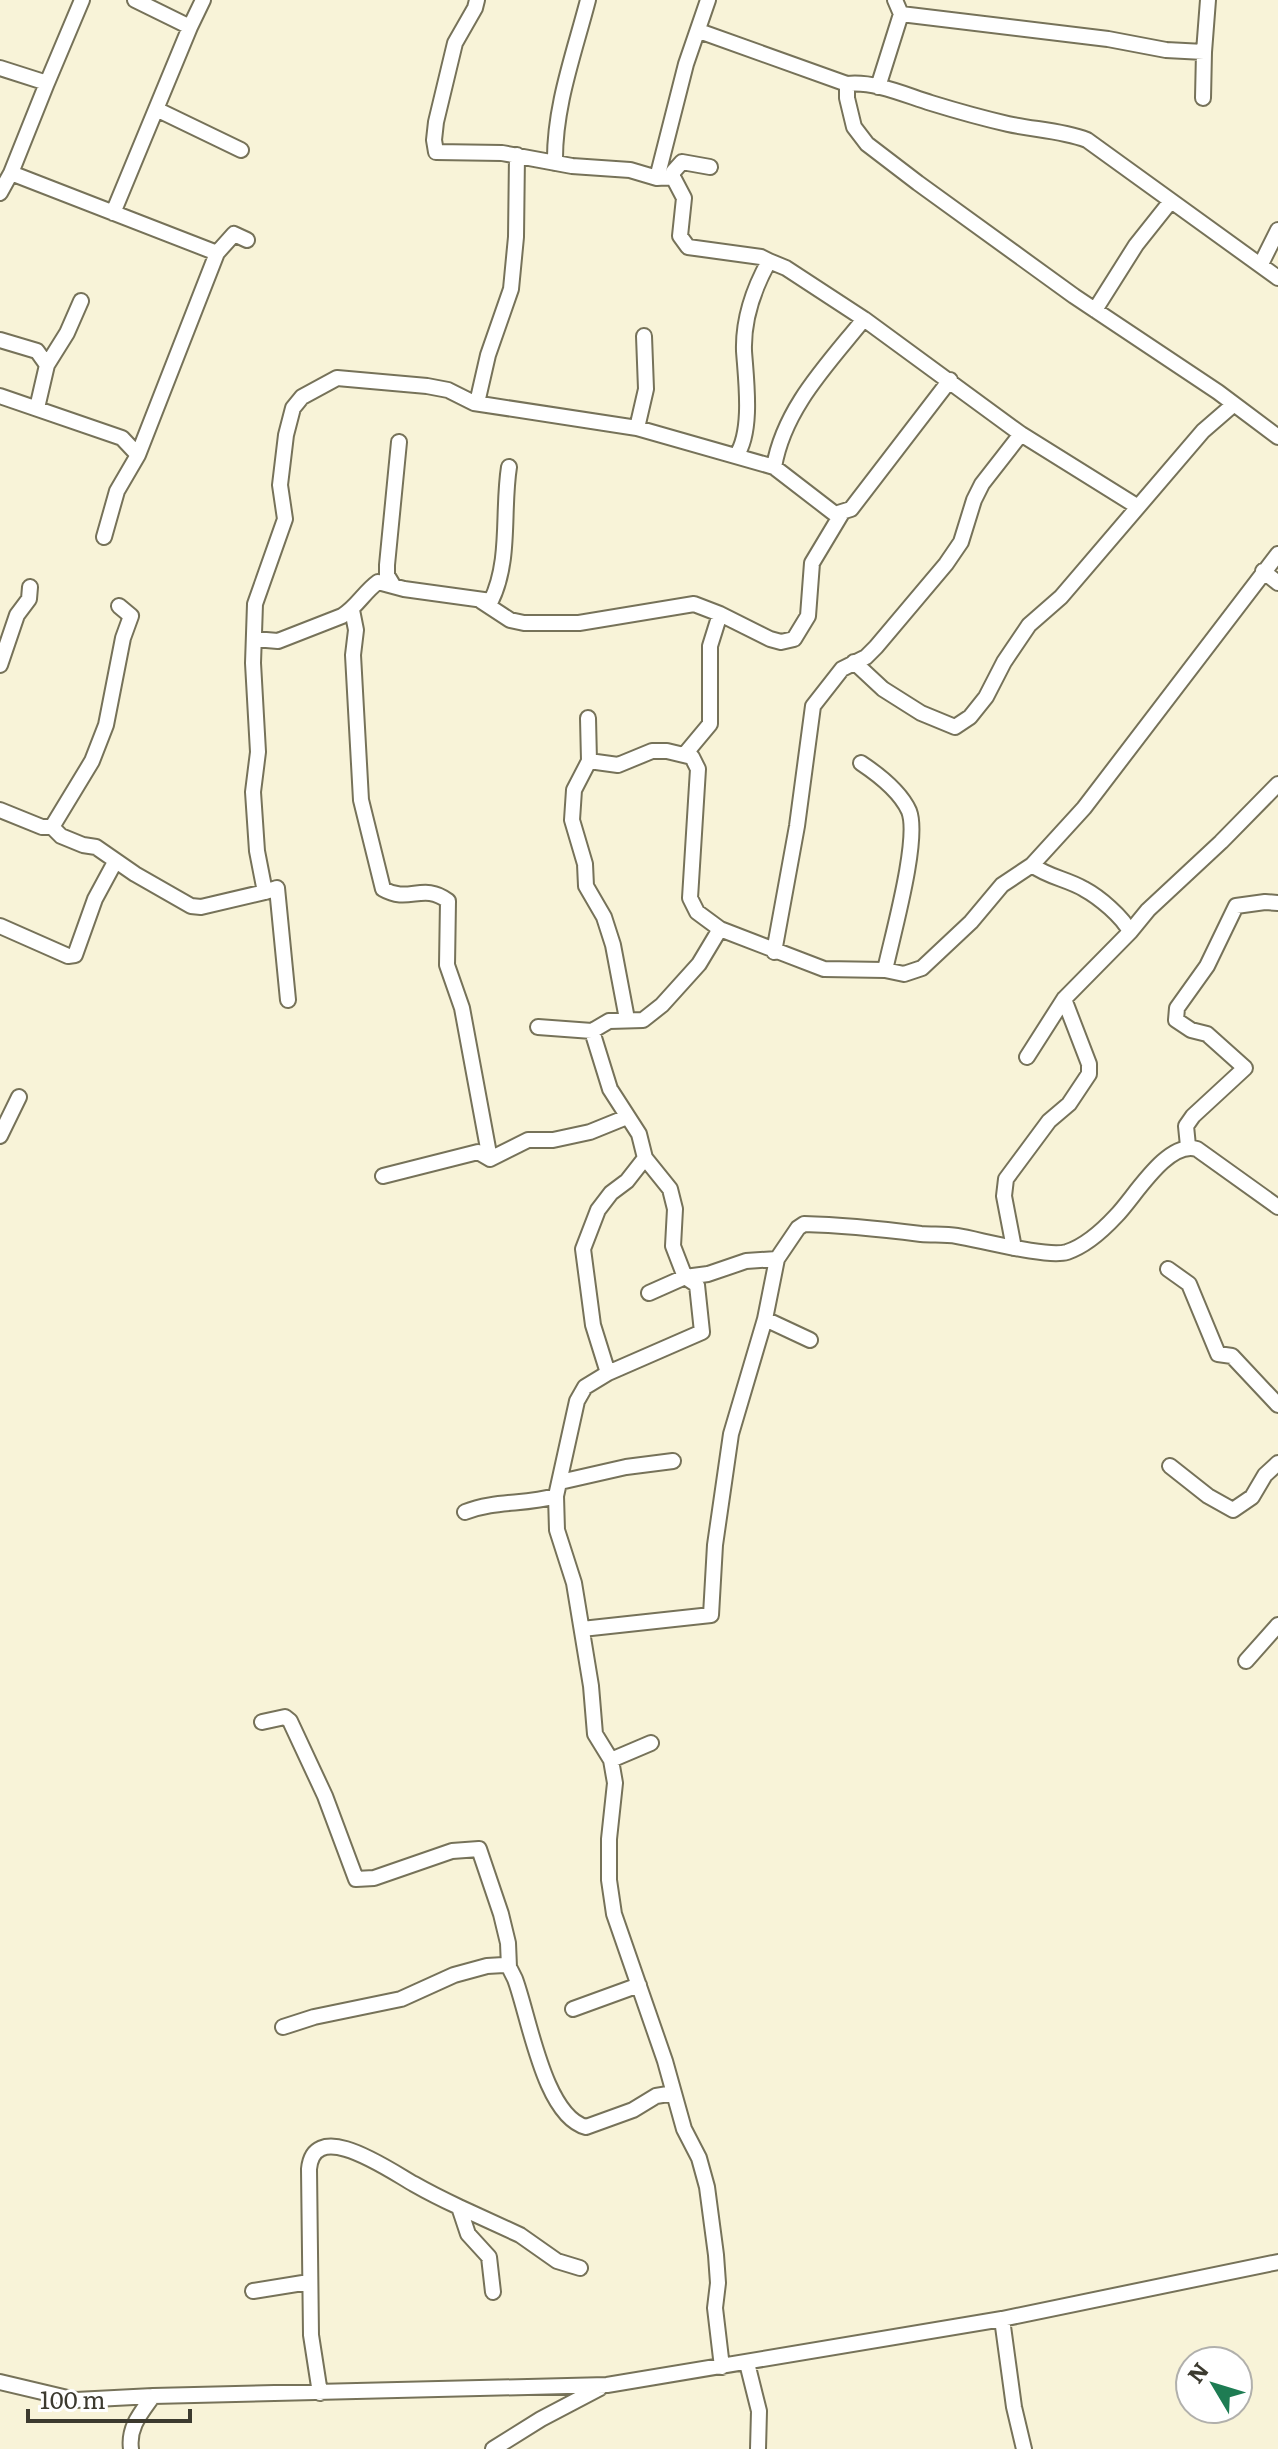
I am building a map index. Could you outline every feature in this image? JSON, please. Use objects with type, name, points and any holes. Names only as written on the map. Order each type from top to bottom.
[{"type":"street","points":[[0,193],[82,0]]},
{"type":"street","points":[[135,0],[190,27]]},
{"type":"street","points":[[113,213],[203,0]]},
{"type":"street","points":[[477,0],[455,43],[436,122],[436,152],[517,155],[586,168],[630,170],[665,178],[684,198],[680,236],[688,247],[761,257],[786,268],[864,319],[1021,434],[1138,507]]},
{"type":"street","points":[[555,163],[559,105],[588,0]]},
{"type":"street","points":[[665,178],[686,64],[708,0]]},
{"type":"street","points":[[1203,98],[1208,0]]},
{"type":"street","points":[[878,87],[898,7],[1166,50],[1204,52]]},
{"type":"street","points":[[699,31],[847,84],[878,87],[1012,125],[1068,132],[1100,147],[1278,278]]},
{"type":"street","points":[[0,68],[47,83]]},
{"type":"street","points":[[847,84],[854,127],[867,144],[1095,310],[1218,392],[1278,437]]},
{"type":"street","points":[[156,109],[241,150]]},
{"type":"street","points":[[477,403],[488,355],[511,289],[516,237],[517,155]]},
{"type":"street","points":[[665,178],[682,162],[710,167]]},
{"type":"street","points":[[11,173],[217,253]]},
{"type":"street","points":[[1095,310],[1136,245],[1171,201]]},
{"type":"street","points":[[1261,264],[1278,230]]},
{"type":"street","points":[[104,537],[117,491],[138,455],[217,253],[234,234],[247,240]]},
{"type":"street","points":[[736,456],[744,445],[748,372],[744,349],[752,296],[769,261]]},
{"type":"street","points":[[37,408],[47,365],[67,333],[81,301]]},
{"type":"street","points":[[774,467],[778,447],[798,406],[864,319]]},
{"type":"street","points":[[637,428],[646,389],[644,336]]},
{"type":"street","points":[[0,340],[37,351],[47,365]]},
{"type":"street","points":[[265,892],[257,851],[253,792],[258,752],[255,604],[285,519],[280,485],[286,435],[293,408],[302,397],[337,378],[427,386],[448,390],[477,403],[637,428],[774,467],[835,514],[851,509],[950,380]]},
{"type":"street","points":[[0,396],[122,438],[138,455]]},
{"type":"street","points":[[854,662],[883,689],[921,713],[955,727],[970,717],[986,697],[1004,662],[1029,625],[1061,597],[1203,431],[1233,405]]},
{"type":"street","points":[[774,952],[797,826],[813,706],[842,669],[866,657],[876,647],[946,564],[961,542],[982,484],[1021,434]]},
{"type":"street","points":[[386,581],[399,442]]},
{"type":"street","points":[[254,639],[278,641],[352,610],[366,591],[386,581],[491,601],[502,587],[507,528],[505,491],[509,467]]},
{"type":"street","points":[[481,601],[510,620],[524,623],[579,623],[694,604],[770,639],[781,642],[794,639],[808,616],[812,563],[842,513]]},
{"type":"street","points":[[589,761],[618,765],[652,751],[685,754],[695,761],[698,769],[690,898],[697,912],[720,929],[824,969],[885,970],[904,974],[922,968],[971,922],[1002,885],[1032,865],[1084,808],[1278,554]]},
{"type":"street","points":[[1263,571],[1278,583]]},
{"type":"street","points":[[0,665],[17,615],[29,599],[30,587]]},
{"type":"street","points":[[52,827],[92,761],[106,725],[123,638],[131,616],[119,606]]},
{"type":"street","points":[[352,610],[356,630],[353,655],[361,800],[383,889],[395,895],[428,892],[448,901],[447,965],[462,1008],[490,1159]]},
{"type":"street","points":[[685,754],[710,724],[710,646],[720,614]]},
{"type":"street","points":[[588,718],[589,761],[574,790],[572,820],[585,864],[586,886],[604,917],[613,945],[627,1019]]},
{"type":"street","points":[[861,763],[901,798],[910,814],[909,855],[885,970]]},
{"type":"street","points":[[1027,1057],[1064,999],[1148,910],[1278,784]]},
{"type":"street","points":[[0,810],[42,827],[52,827],[61,836],[96,847],[115,862],[191,906],[201,907],[277,888],[288,1000]]},
{"type":"street","points":[[0,926],[68,956],[75,955],[95,899],[115,862]]},
{"type":"street","points":[[1032,865],[1044,874],[1085,889],[1122,920],[1130,932]]},
{"type":"street","points":[[1188,1146],[1186,1126],[1193,1116],[1245,1068],[1207,1034],[1191,1030],[1176,1020],[1177,1008],[1207,966],[1236,906],[1278,903]]},
{"type":"street","points":[[538,1027],[592,1031],[609,1021],[643,1020],[662,1005],[699,964],[720,929]]},
{"type":"street","points":[[1014,1248],[1004,1196],[1006,1179],[1049,1121],[1069,1104],[1089,1074],[1089,1064],[1064,999]]},
{"type":"street","points":[[592,1031],[610,1089],[639,1134],[645,1158],[670,1189],[675,1209],[673,1246],[685,1277],[697,1285],[702,1332],[608,1373],[585,1387],[577,1401],[561,1465],[557,1530],[574,1583],[595,1734],[611,1760],[615,1783],[609,1839],[609,1880],[614,1914],[684,2129],[699,2158],[707,2187],[717,2269],[715,2308],[722,2367]]},
{"type":"street","points":[[0,1136],[19,1097]]},
{"type":"street","points":[[490,1159],[528,1140],[553,1140],[590,1132],[627,1117]]},
{"type":"street","points":[[582,1629],[711,1615],[715,1545],[731,1434],[765,1319],[777,1259],[804,1224],[862,1225],[1063,1254],[1084,1244],[1117,1216],[1146,1178],[1180,1149],[1188,1146],[1197,1149],[1278,1207]]},
{"type":"street","points":[[383,1176],[478,1152],[490,1159]]},
{"type":"street","points":[[608,1373],[593,1325],[583,1249],[598,1210],[645,1158]]},
{"type":"street","points":[[649,1293],[685,1277],[708,1274],[746,1261],[777,1259]]},
{"type":"street","points":[[1168,1269],[1189,1284],[1218,1354],[1232,1356],[1278,1405]]},
{"type":"street","points":[[765,1319],[810,1340]]},
{"type":"street","points":[[465,1512],[484,1504],[541,1500],[558,1489],[626,1467],[673,1461]]},
{"type":"street","points":[[1170,1466],[1208,1496],[1233,1510],[1252,1497],[1265,1475],[1278,1463]]},
{"type":"street","points":[[1246,1661],[1278,1625]]},
{"type":"street","points":[[262,1722],[285,1717],[290,1721],[325,1796],[356,1879],[374,1878],[452,1851],[479,1849],[501,1914],[508,1943],[509,1967],[523,2000],[543,2075],[565,2114],[586,2127],[633,2110],[656,2096],[674,2093]]},
{"type":"street","points":[[611,1760],[651,1743]]},
{"type":"street","points":[[283,2027],[314,2017],[401,1999],[454,1975],[487,1966],[500,1963],[509,1967]]},
{"type":"street","points":[[573,2009],[639,1985]]},
{"type":"street","points":[[320,2393],[311,2335],[309,2282],[309,2169],[315,2152],[326,2147],[356,2152],[459,2207],[520,2235],[557,2261],[580,2268]]},
{"type":"street","points":[[459,2207],[468,2234],[489,2257],[493,2292]]},
{"type":"street","points":[[0,2382],[76,2400],[607,2385],[1002,2319],[1274,2268]]},
{"type":"street","points":[[253,2291],[309,2282]]},
{"type":"street","points":[[1002,2319],[1014,2407],[1024,2449]]},
{"type":"street","points":[[747,2363],[759,2411],[758,2449]]},
{"type":"street","points":[[493,2449],[541,2419],[607,2385]]},
{"type":"street","points":[[131,2449],[130,2438],[135,2421],[153,2396]]}]
